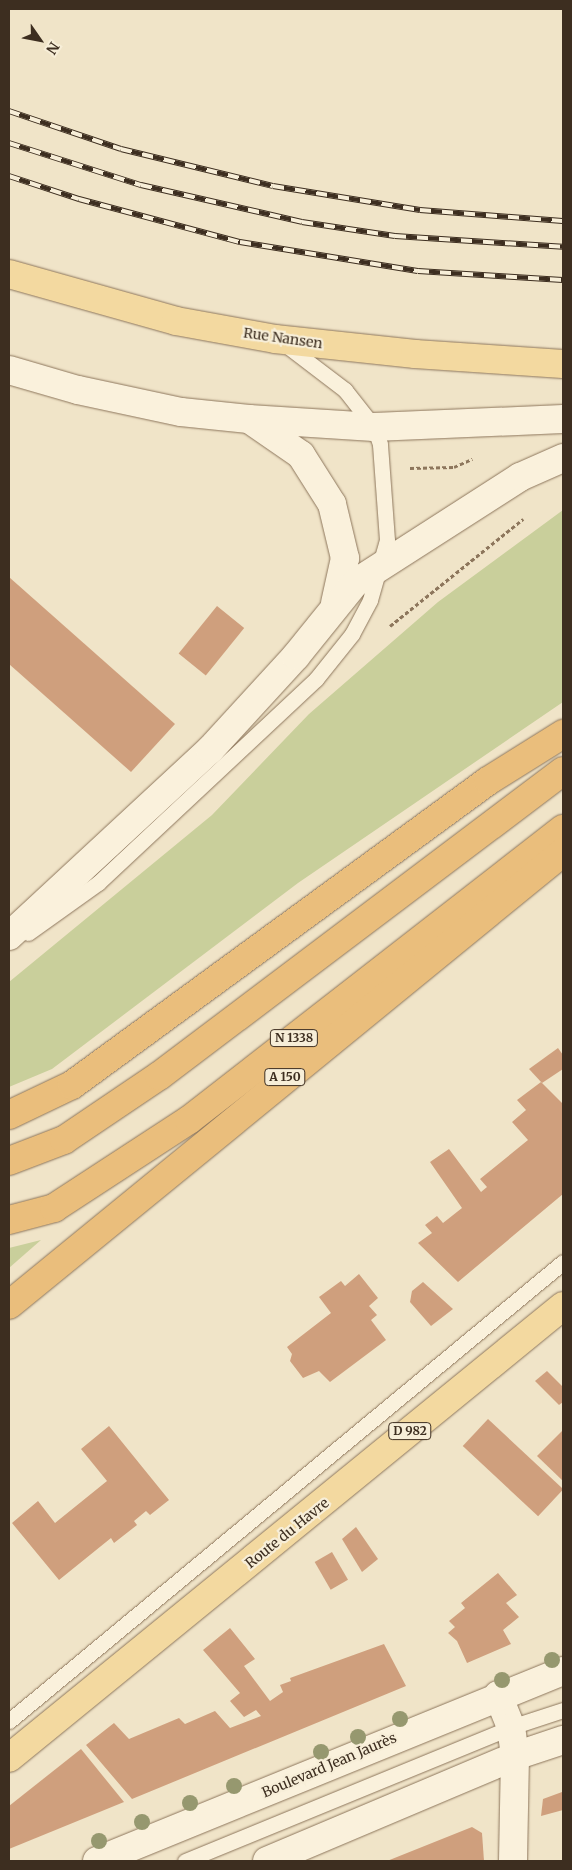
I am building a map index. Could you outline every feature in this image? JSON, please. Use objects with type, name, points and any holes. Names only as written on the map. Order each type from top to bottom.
[{"type":"highway","points":[[9,1114],[72,1085],[488,781],[563,734]]},
{"type":"highway","points":[[9,1161],[64,1140],[159,1076],[563,771]]},
{"type":"highway","name":"N 1338","points":[[9,1220],[54,1208],[189,1120],[563,829]]},
{"type":"highway","name":"A 150","points":[[9,1305],[563,852]]},
{"type":"main road","name":"Rue Nansen","points":[[9,274],[176,322],[276,338],[415,354],[563,364]]},
{"type":"main road","points":[[9,370],[78,390],[181,412],[249,419],[374,427],[563,419]]},
{"type":"main road","points":[[249,419],[301,455],[332,504],[345,558],[334,606]]},
{"type":"main road","points":[[9,936],[210,750],[296,656],[334,606],[355,583],[520,477],[563,458]]},
{"type":"main road","name":"Route du Havre","points":[[9,1758],[563,1306]]},
{"type":"main road","name":"Boulevard Jean Jaurès","points":[[97,1861],[498,1695],[563,1671]]},
{"type":"main road","points":[[498,1695],[511,1727],[515,1756],[513,1861]]},
{"type":"main road","points":[[267,1861],[515,1756],[563,1740]]},
{"type":"lane","points":[[9,943],[98,883],[316,679],[352,634],[382,567],[387,540],[384,468],[374,427],[345,390],[316,364],[276,338]]},
{"type":"lane","points":[[9,1721],[563,1262]]},
{"type":"lane","points":[[185,1861],[511,1727],[563,1710]]},
{"type":"path","points":[[384,468],[454,467],[476,458]]},
{"type":"green space","points":[[563,510],[563,702],[298,883],[52,1069],[9,1087],[9,982],[212,815],[309,714],[438,602]]},
{"type":"green space","points":[[41,1240],[9,1268],[9,1248]]},
{"type":"building","points":[[9,577],[175,724],[131,772],[9,664]]},
{"type":"building","points":[[217,606],[244,628],[206,675],[179,653]]},
{"type":"building","points":[[558,1048],[563,1055],[563,1069],[542,1083],[529,1069]]},
{"type":"building","points":[[541,1082],[563,1104],[563,1194],[458,1282],[418,1243],[432,1233],[425,1225],[437,1216],[443,1223],[462,1208],[430,1162],[449,1149],[481,1192],[487,1187],[480,1179],[528,1140],[512,1122],[526,1110],[517,1100]]},
{"type":"building","points":[[359,1274],[378,1298],[369,1306],[377,1315],[371,1320],[386,1340],[330,1382],[319,1371],[303,1378],[290,1361],[292,1354],[287,1347],[331,1313],[319,1297],[341,1281],[345,1286]]},
{"type":"building","points":[[423,1282],[453,1309],[431,1326],[410,1302],[412,1291]]},
{"type":"building","points":[[547,1371],[563,1387],[563,1402],[559,1405],[535,1381]]},
{"type":"building","points":[[488,1419],[563,1489],[538,1516],[463,1446]]},
{"type":"building","points":[[109,1426],[169,1500],[150,1515],[146,1511],[134,1521],[137,1525],[114,1543],[111,1538],[59,1580],[12,1523],[38,1501],[55,1523],[107,1481],[81,1449]]},
{"type":"building","points":[[563,1430],[563,1481],[537,1456]]},
{"type":"building","points":[[356,1527],[378,1559],[362,1572],[342,1539]]},
{"type":"building","points":[[332,1552],[348,1580],[331,1590],[315,1562]]},
{"type":"building","points":[[498,1573],[517,1595],[506,1603],[519,1617],[503,1630],[511,1644],[467,1663],[457,1641],[448,1633],[455,1627],[449,1621],[465,1608],[461,1603]]},
{"type":"building","points":[[230,1628],[255,1659],[244,1666],[270,1701],[283,1692],[280,1685],[291,1681],[290,1678],[384,1644],[406,1686],[132,1799],[86,1745],[114,1723],[129,1739],[179,1718],[185,1724],[215,1711],[230,1728],[261,1716],[256,1710],[244,1717],[230,1701],[240,1693],[203,1650]]},
{"type":"building","points":[[81,1749],[124,1802],[9,1849],[9,1806]]},
{"type":"building","points":[[562,1792],[563,1810],[541,1816],[543,1799]]},
{"type":"building","points":[[472,1827],[482,1833],[484,1861],[387,1861]]},
{"type":"railway","points":[[9,111],[121,149],[273,186],[420,210],[563,221]]},
{"type":"railway","points":[[9,143],[141,185],[302,222],[395,236],[563,247]]},
{"type":"railway","points":[[9,176],[79,199],[240,242],[418,271],[563,280]]}]
